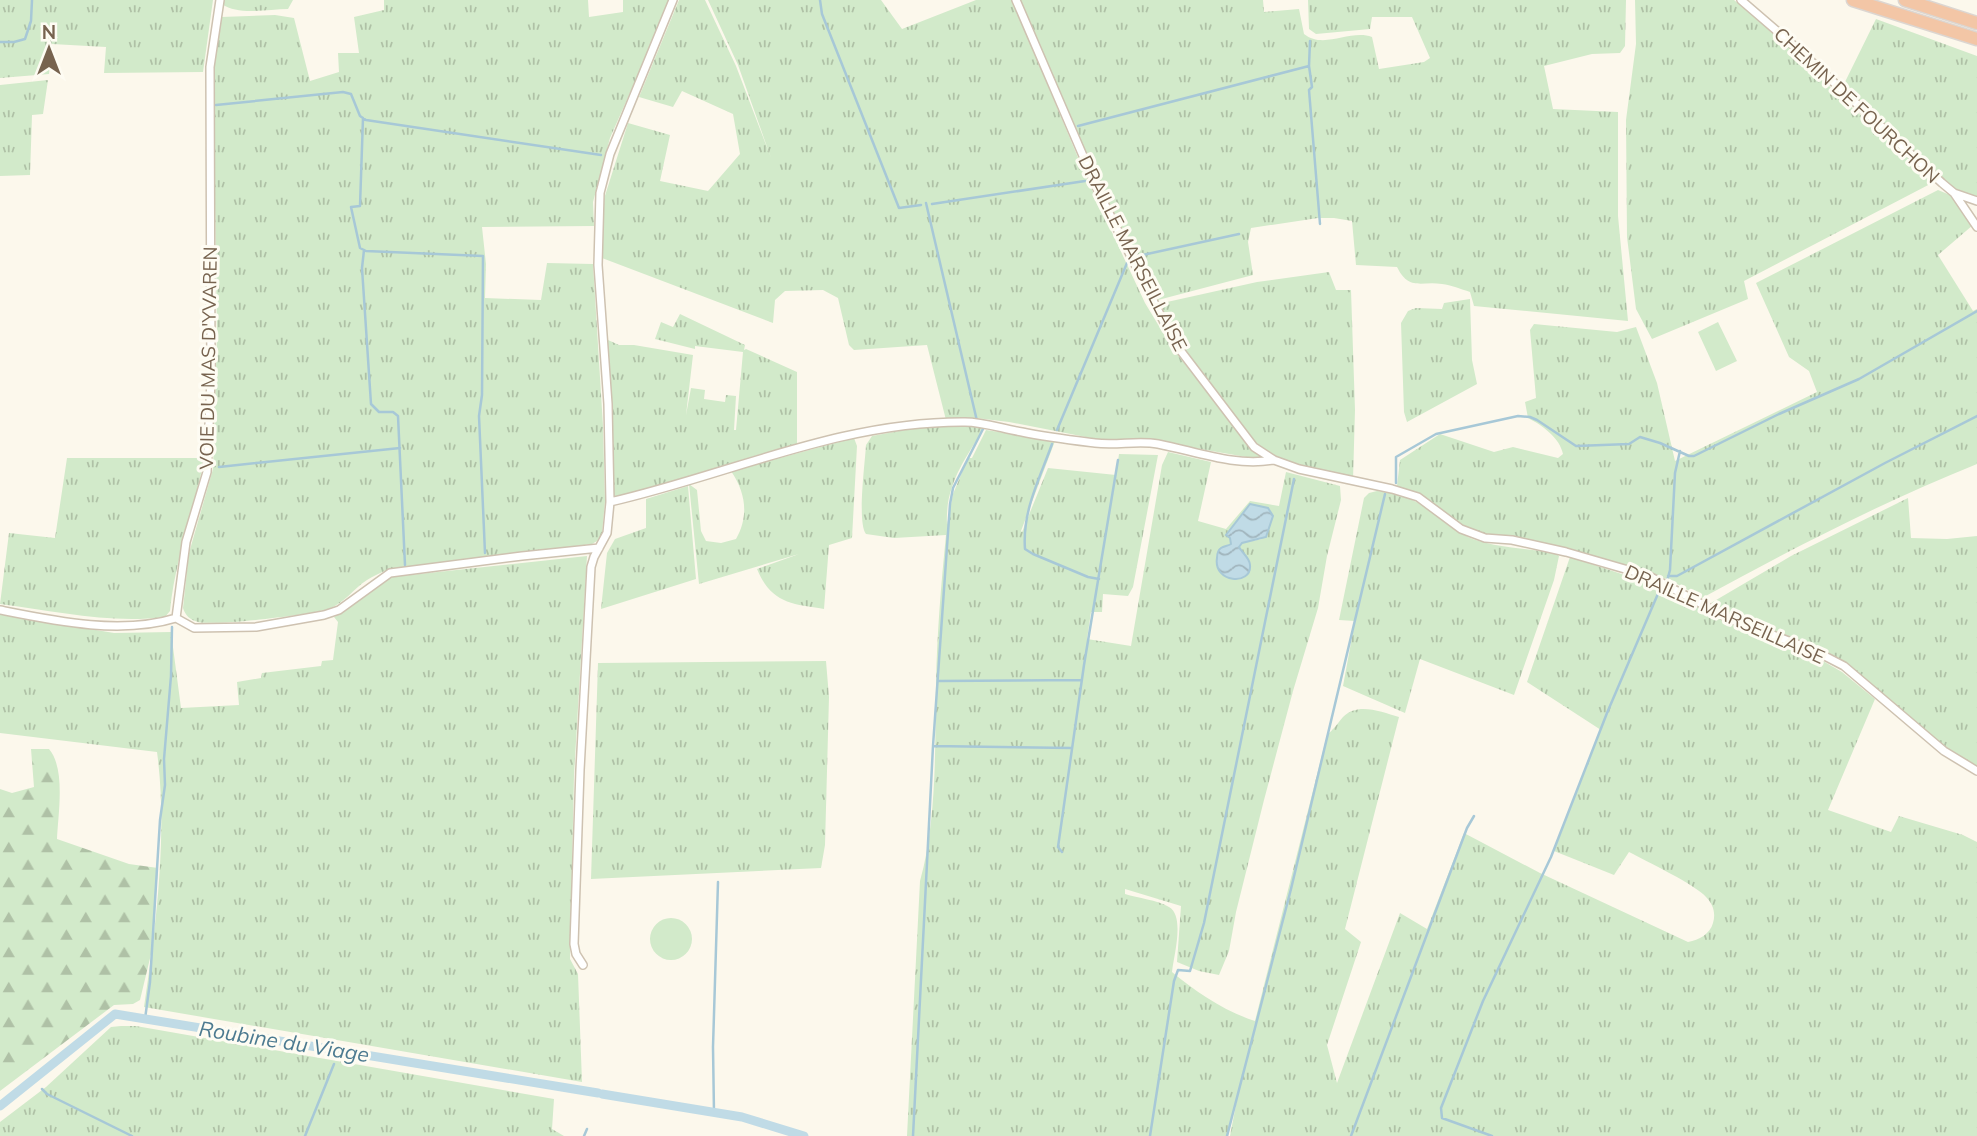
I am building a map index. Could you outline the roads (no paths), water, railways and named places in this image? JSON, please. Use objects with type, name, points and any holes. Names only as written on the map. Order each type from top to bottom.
[{"type":"highway","points":[[1853,0],[1977,46]]},
{"type":"highway","points":[[1905,0],[1977,23]]},
{"type":"highway","points":[[1867,5],[1977,39]]},
{"type":"street","name":"VOIE DU MAS D'YVAREN","points":[[176,618],[186,542],[207,472],[211,379],[210,67],[220,0]]},
{"type":"street","points":[[583,965],[576,954],[575,944],[580,770],[591,567],[607,533],[610,502],[608,404],[598,265],[600,193],[610,154],[673,0]]},
{"type":"street","name":"DRAILLE MARSEILLAISE","points":[[1016,0],[1099,193],[1174,342],[1254,447],[1274,460],[1299,469],[1392,489],[1418,498],[1461,529],[1485,538],[1512,540],[1566,552],[1649,576],[1728,618],[1815,651],[1843,666],[1944,751],[1977,771]]},
{"type":"street","name":"CHEMIN DE FOURCHON","points":[[1741,0],[1954,194],[1977,201]]},
{"type":"street","points":[[1954,194],[1977,227]]},
{"type":"street","points":[[610,502],[647,494],[747,461],[842,437],[914,425],[961,422],[976,422],[1024,433],[1099,444],[1140,440],[1217,457],[1262,462],[1274,460]]},
{"type":"street","points":[[0,610],[114,627],[176,618],[194,628],[256,627],[339,610],[390,573],[599,548]]},
{"type":"water","points":[[1250,504],[1268,508],[1273,516],[1266,537],[1242,543],[1239,547],[1249,560],[1249,572],[1239,579],[1233,579],[1221,573],[1217,566],[1217,554],[1221,548],[1231,544],[1226,535]]},
{"type":"waterway","points":[[0,42],[25,39],[31,21],[32,0]]},
{"type":"waterway","points":[[820,0],[822,14],[899,208],[921,205]]},
{"type":"waterway","points":[[1310,41],[1312,87],[1309,90],[1320,224]]},
{"type":"waterway","points":[[1078,126],[1309,66]]},
{"type":"waterway","points":[[216,105],[343,92],[351,94],[360,116],[366,120],[601,155]]},
{"type":"waterway","points":[[363,118],[360,206],[351,207],[360,248],[366,251],[483,256],[482,395],[479,416],[485,553]]},
{"type":"waterway","points":[[932,204],[1085,181]]},
{"type":"waterway","points":[[926,203],[977,421]]},
{"type":"waterway","points":[[1138,256],[1239,234]]},
{"type":"waterway","points":[[364,250],[362,268],[371,404],[379,412],[393,412],[398,416],[405,565]]},
{"type":"waterway","points":[[1057,430],[1127,263]]},
{"type":"waterway","points":[[1396,483],[1396,457],[1436,434],[1518,416],[1537,420],[1576,446],[1629,444],[1640,437],[1694,456],[1779,414],[1859,379],[1977,311]]},
{"type":"waterway","points":[[1668,576],[1677,576],[1977,416]]},
{"type":"waterway","points":[[913,1136],[933,746],[950,504],[953,488],[983,429]]},
{"type":"waterway","points":[[1052,444],[1029,508],[1025,549],[1088,577],[1099,579]]},
{"type":"waterway","points":[[219,467],[400,448]]},
{"type":"waterway","points":[[1667,581],[1670,570],[1675,473],[1680,451]]},
{"type":"waterway","points":[[1062,852],[1058,847],[1084,665],[1118,460]]},
{"type":"waterway","points":[[1150,1136],[1174,981],[1178,970],[1190,971],[1204,923],[1294,479]]},
{"type":"waterway","points":[[1227,1136],[1291,889],[1385,494]]},
{"type":"waterway","points":[[1492,1136],[1442,1118],[1441,1108],[1483,1001],[1551,857],[1607,713],[1660,589]]},
{"type":"waterway","points":[[145,1019],[165,785],[164,759],[172,627]]},
{"type":"waterway","points":[[938,681],[1082,680]]},
{"type":"waterway","points":[[933,746],[1072,748]]},
{"type":"waterway","points":[[1351,1136],[1467,828],[1474,816]]},
{"type":"waterway","points":[[714,1113],[713,1047],[718,882]]},
{"type":"waterway","name":"Roubine du Viage","points":[[0,1106],[115,1014],[598,1093]]},
{"type":"waterway","points":[[305,1136],[334,1064]]},
{"type":"waterway","points":[[42,1089],[47,1094],[132,1136]]},
{"type":"waterway","name":"Roubine du Viage","points":[[602,1094],[742,1117],[804,1136]]},
{"type":"waterway","points":[[584,1136],[587,1129]]}]
